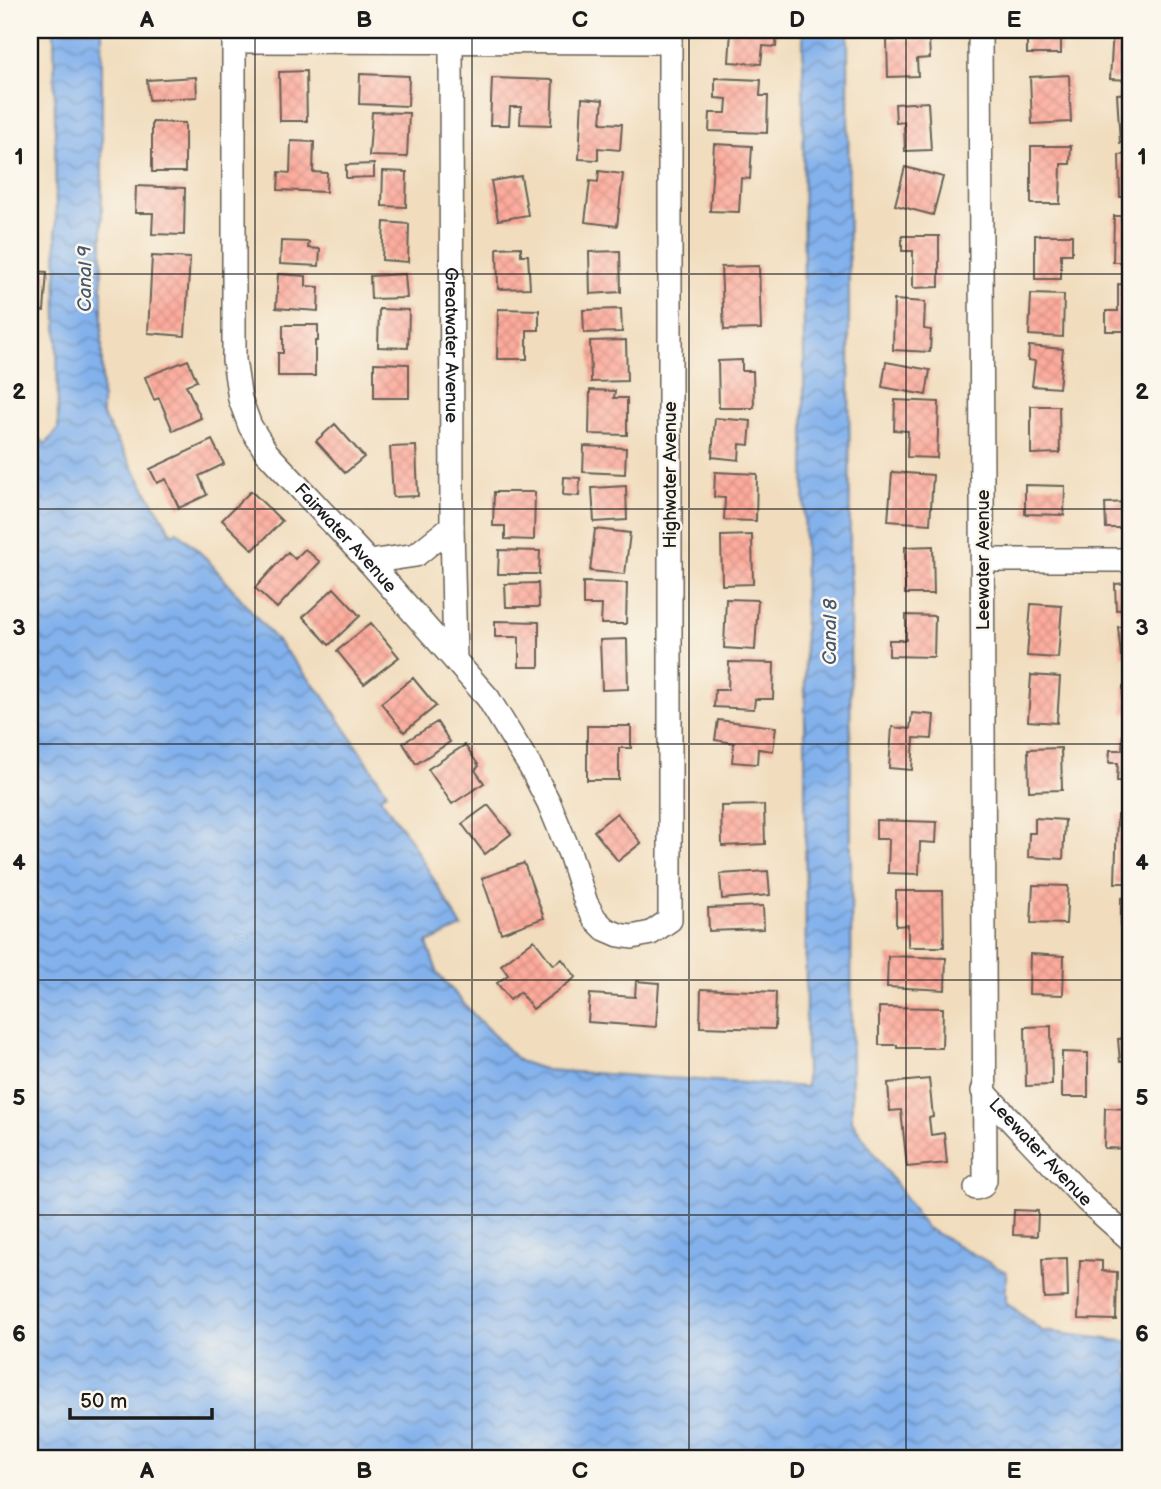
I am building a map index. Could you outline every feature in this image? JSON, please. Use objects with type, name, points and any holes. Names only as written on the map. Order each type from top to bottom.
[{"type":"street","name":"Leewater Avenue","points":[[976,1188],[982,1186],[985,1180],[980,30]]},
{"type":"street","points":[[234,35],[670,36]]},
{"type":"street","name":"Fairwater Avenue","points":[[234,35],[234,360],[240,399],[250,426],[267,453],[369,562],[488,698],[549,803],[594,919],[605,929],[632,937],[651,933],[670,920]]},
{"type":"street","name":"Greatwater Avenue","points":[[451,36],[452,526],[455,659]]},
{"type":"street","name":"Highwater Avenue","points":[[670,36],[670,920]]},
{"type":"street","points":[[369,562],[416,555],[452,526]]},
{"type":"street","points":[[983,560],[1131,560]]},
{"type":"street","name":"Leewater Avenue","points":[[984,1091],[1087,1201],[1131,1240]]},
{"type":"water","points":[[54,30],[102,30],[102,415],[172,534],[177,531],[207,559],[323,695],[387,792],[380,797],[411,841],[462,927],[427,943],[438,974],[519,1061],[546,1070],[806,1087],[803,30],[848,30],[852,1121],[925,1227],[1006,1272],[1006,1302],[1042,1331],[1130,1342],[1128,1372],[1131,1374],[1131,1459],[30,1459],[30,432],[46,444],[58,429]]},
{"type":"building","points":[[731,30],[777,30],[776,47],[763,46],[761,64],[729,62]]},
{"type":"building","points":[[1027,30],[1061,30],[1061,54],[1027,54]]},
{"type":"building","points":[[1113,30],[1131,30],[1131,80],[1110,79]]},
{"type":"building","points":[[887,40],[929,40],[930,58],[917,59],[918,76],[888,77]]},
{"type":"building","points":[[306,71],[307,121],[280,121],[279,72]]},
{"type":"building","points":[[360,74],[409,76],[408,106],[359,104]]},
{"type":"building","points":[[1069,75],[1071,122],[1032,124],[1030,77]]},
{"type":"building","points":[[196,77],[197,97],[149,100],[147,80]]},
{"type":"building","points":[[492,78],[553,80],[551,125],[520,124],[521,107],[510,107],[509,125],[490,125]]},
{"type":"building","points":[[715,78],[761,80],[760,96],[768,96],[767,133],[709,131],[710,113],[726,113],[727,99],[715,98]]},
{"type":"building","points":[[1131,93],[1131,142],[1120,143],[1117,94]]},
{"type":"building","points":[[582,98],[603,100],[601,123],[622,124],[620,150],[598,148],[598,160],[579,159]]},
{"type":"building","points":[[928,102],[931,150],[905,151],[904,122],[896,123],[895,104]]},
{"type":"building","points":[[372,112],[409,113],[407,157],[369,156]]},
{"type":"building","points":[[152,122],[185,123],[185,172],[152,172]]},
{"type":"building","points":[[291,141],[314,142],[313,172],[327,173],[326,192],[278,190],[279,172],[290,173]]},
{"type":"building","points":[[714,144],[752,146],[750,179],[741,178],[739,212],[710,211]]},
{"type":"building","points":[[1031,146],[1071,146],[1070,164],[1061,164],[1060,204],[1031,204]]},
{"type":"building","points":[[1131,154],[1131,197],[1120,197],[1119,155]]},
{"type":"building","points":[[374,164],[374,177],[346,178],[346,165]]},
{"type":"building","points":[[905,167],[943,177],[933,215],[895,205]]},
{"type":"building","points":[[383,171],[407,172],[406,207],[382,206]]},
{"type":"building","points":[[599,171],[623,174],[617,226],[585,222],[590,181],[598,182]]},
{"type":"building","points":[[521,176],[528,215],[498,220],[491,181]]},
{"type":"building","points":[[136,186],[185,188],[184,235],[152,234],[153,213],[135,213]]},
{"type":"building","points":[[1114,216],[1131,216],[1131,262],[1113,262]]},
{"type":"building","points":[[384,222],[409,224],[408,262],[382,260]]},
{"type":"building","points":[[1035,235],[1072,235],[1072,254],[1061,254],[1061,279],[1035,279]]},
{"type":"building","points":[[902,236],[939,236],[939,287],[913,288],[913,251],[902,251]]},
{"type":"building","points":[[281,241],[309,242],[308,248],[320,249],[319,266],[280,264]]},
{"type":"building","points":[[521,247],[521,255],[528,255],[530,288],[498,289],[497,248]]},
{"type":"building","points":[[620,251],[621,292],[590,294],[589,252]]},
{"type":"building","points":[[152,256],[190,258],[185,336],[148,333]]},
{"type":"building","points":[[759,266],[761,329],[724,330],[721,267]]},
{"type":"building","points":[[30,271],[47,272],[44,311],[30,310]]},
{"type":"building","points":[[278,274],[306,276],[306,286],[319,287],[318,311],[276,308]]},
{"type":"building","points":[[405,274],[407,298],[371,299],[370,276]]},
{"type":"building","points":[[1118,284],[1131,285],[1131,331],[1106,331],[1106,311],[1118,311]]},
{"type":"building","points":[[1031,294],[1064,295],[1063,337],[1029,335]]},
{"type":"building","points":[[894,300],[925,302],[924,329],[931,330],[930,352],[893,350]]},
{"type":"building","points":[[379,309],[409,310],[408,348],[378,347]]},
{"type":"building","points":[[498,309],[539,310],[539,330],[527,330],[527,359],[497,359]]},
{"type":"building","points":[[621,309],[622,332],[584,333],[583,310]]},
{"type":"building","points":[[283,325],[318,325],[315,376],[278,376],[278,353],[283,353]]},
{"type":"building","points":[[626,340],[627,381],[591,382],[590,341]]},
{"type":"building","points":[[1029,346],[1063,349],[1059,388],[1032,386],[1035,361],[1028,360]]},
{"type":"building","points":[[188,360],[197,381],[186,385],[201,418],[173,431],[159,398],[154,400],[145,377]]},
{"type":"building","points":[[742,360],[742,371],[753,371],[754,408],[719,408],[718,361]]},
{"type":"building","points":[[886,362],[930,370],[926,395],[882,387]]},
{"type":"building","points":[[374,363],[409,364],[409,398],[374,398]]},
{"type":"building","points":[[590,390],[615,391],[614,398],[627,398],[627,435],[589,434]]},
{"type":"building","points":[[895,400],[939,402],[937,458],[907,457],[908,431],[894,430]]},
{"type":"building","points":[[1031,406],[1059,406],[1060,453],[1031,454]]},
{"type":"building","points":[[715,418],[751,421],[749,445],[740,444],[739,460],[712,457]]},
{"type":"building","points":[[335,424],[364,457],[345,473],[316,441]]},
{"type":"building","points":[[212,440],[224,464],[199,476],[207,495],[179,508],[166,479],[157,483],[150,469]]},
{"type":"building","points":[[416,446],[418,496],[393,497],[390,447]]},
{"type":"building","points":[[584,446],[626,448],[625,474],[583,472]]},
{"type":"building","points":[[715,472],[757,474],[756,521],[724,520],[725,498],[714,497]]},
{"type":"building","points":[[892,472],[933,475],[930,524],[888,521]]},
{"type":"building","points":[[564,477],[580,478],[579,496],[563,495]]},
{"type":"building","points":[[1025,485],[1065,486],[1064,515],[1025,514]]},
{"type":"building","points":[[626,486],[627,520],[594,522],[592,488]]},
{"type":"building","points":[[251,491],[282,521],[253,550],[222,520]]},
{"type":"building","points":[[494,492],[535,492],[534,540],[505,539],[505,526],[493,526]]},
{"type":"building","points":[[1131,502],[1131,528],[1106,528],[1105,503]]},
{"type":"building","points":[[595,529],[630,533],[625,574],[590,571]]},
{"type":"building","points":[[752,535],[753,584],[722,585],[721,536]]},
{"type":"building","points":[[933,546],[934,594],[905,594],[905,547]]},
{"type":"building","points":[[305,549],[320,562],[277,608],[255,588],[288,552],[295,559]]},
{"type":"building","points":[[499,550],[540,551],[539,574],[498,574]]},
{"type":"building","points":[[583,582],[627,583],[626,624],[601,624],[602,605],[583,605]]},
{"type":"building","points":[[538,583],[539,607],[506,607],[505,584]]},
{"type":"building","points":[[1131,583],[1131,609],[1116,610],[1115,584]]},
{"type":"building","points":[[334,588],[360,616],[329,645],[303,617]]},
{"type":"building","points":[[726,599],[758,600],[755,650],[724,648]]},
{"type":"building","points":[[1031,604],[1062,606],[1058,658],[1027,656]]},
{"type":"building","points":[[906,615],[935,616],[934,657],[889,656],[889,640],[906,640]]},
{"type":"building","points":[[495,621],[539,622],[539,667],[519,667],[519,637],[495,637]]},
{"type":"building","points":[[371,623],[399,657],[364,684],[337,651]]},
{"type":"building","points":[[1131,626],[1131,655],[1121,656],[1118,627]]},
{"type":"building","points":[[627,639],[628,689],[602,690],[600,640]]},
{"type":"building","points":[[729,662],[774,663],[773,699],[755,699],[754,709],[714,707],[715,690],[728,690]]},
{"type":"building","points":[[1031,675],[1060,677],[1057,723],[1028,721]]},
{"type":"building","points":[[413,678],[436,706],[404,732],[381,703]]},
{"type":"building","points":[[1123,686],[1131,686],[1131,714],[1123,714]]},
{"type":"building","points":[[912,713],[934,715],[932,739],[914,738],[912,770],[889,768],[892,727],[910,729]]},
{"type":"building","points":[[718,720],[776,727],[773,751],[758,749],[757,764],[732,762],[734,743],[715,740]]},
{"type":"building","points":[[437,722],[450,742],[416,764],[403,743]]},
{"type":"building","points":[[587,726],[631,726],[631,748],[619,748],[619,780],[587,780]]},
{"type":"building","points":[[1123,735],[1131,736],[1131,782],[1117,781],[1118,763],[1109,763],[1110,750],[1122,750]]},
{"type":"building","points":[[465,745],[479,766],[475,770],[484,783],[452,804],[428,769]]},
{"type":"building","points":[[1061,748],[1062,790],[1029,791],[1028,749]]},
{"type":"building","points":[[488,805],[511,834],[485,854],[462,824]]},
{"type":"building","points":[[764,805],[765,844],[722,846],[721,806]]},
{"type":"building","points":[[617,813],[641,843],[618,861],[594,831]]},
{"type":"building","points":[[1117,815],[1131,815],[1131,883],[1115,883]]},
{"type":"building","points":[[1035,818],[1065,820],[1063,859],[1028,857],[1029,833],[1035,833]]},
{"type":"building","points":[[876,820],[937,822],[936,843],[920,842],[919,874],[888,873],[889,839],[876,839]]},
{"type":"building","points":[[524,863],[544,918],[501,933],[482,878]]},
{"type":"building","points":[[768,871],[770,895],[722,899],[720,874]]},
{"type":"building","points":[[1033,885],[1068,886],[1066,924],[1031,923]]},
{"type":"building","points":[[896,891],[943,891],[944,947],[908,947],[908,925],[896,926]]},
{"type":"building","points":[[1121,898],[1131,898],[1131,930],[1121,930]]},
{"type":"building","points":[[763,906],[764,929],[709,931],[708,908]]},
{"type":"building","points":[[534,940],[553,965],[562,959],[576,977],[533,1009],[520,992],[510,1000],[497,983],[508,975],[501,965]]},
{"type":"building","points":[[1030,954],[1064,956],[1063,995],[1029,994]]},
{"type":"building","points":[[888,956],[946,958],[945,990],[887,987]]},
{"type":"building","points":[[636,981],[659,983],[656,1027],[588,1022],[590,994],[635,997]]},
{"type":"building","points":[[701,989],[776,992],[775,1029],[700,1027]]},
{"type":"building","points":[[879,1007],[943,1008],[942,1048],[897,1048],[897,1045],[879,1045]]},
{"type":"building","points":[[1051,1026],[1052,1085],[1026,1086],[1025,1027]]},
{"type":"building","points":[[1131,1038],[1131,1061],[1120,1062],[1118,1039]]},
{"type":"building","points":[[1062,1052],[1088,1053],[1088,1097],[1062,1097]]},
{"type":"building","points":[[929,1079],[933,1117],[929,1118],[931,1135],[944,1133],[947,1163],[907,1167],[901,1110],[890,1111],[888,1083]]},
{"type":"building","points":[[1105,1108],[1128,1109],[1128,1119],[1131,1119],[1131,1149],[1104,1148]]},
{"type":"building","points":[[1014,1210],[1038,1211],[1037,1236],[1013,1235]]},
{"type":"building","points":[[1067,1258],[1068,1297],[1044,1298],[1042,1259]]},
{"type":"building","points":[[1080,1260],[1102,1261],[1102,1271],[1117,1272],[1116,1320],[1078,1319]]},
{"type":"water label","name":"Canal 9","points":[[84,279]]},
{"type":"water label","name":"Canal 8","points":[[829,632]]}]
